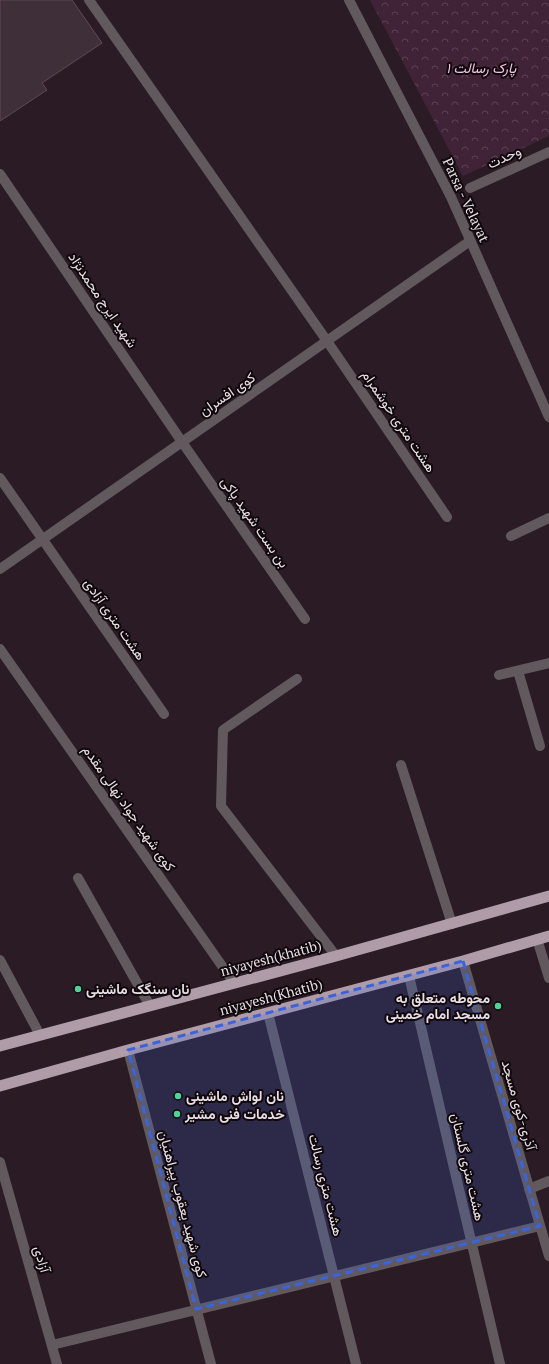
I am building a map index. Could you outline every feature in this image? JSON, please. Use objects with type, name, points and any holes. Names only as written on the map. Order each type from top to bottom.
[{"type":"highway","name":"niyayesh(khatib)","points":[[0,1046],[336,956],[549,896]]},
{"type":"highway","name":"niyayesh(Khatib)","points":[[0,1086],[128,1050],[409,976],[549,936]]},
{"type":"street","name":"هشت متری خوشمرام","points":[[89,0],[327,341],[447,517]]},
{"type":"street","name":"Parsa - Velayat","points":[[349,0],[451,197],[549,417]]},
{"type":"street","name":"وحدت","points":[[470,188],[549,152]]},
{"type":"street","name":"شهید ایرج محمدنژاد","points":[[0,174],[182,442]]},
{"type":"street","name":"کوی افسران","points":[[0,569],[470,241]]},
{"type":"street","name":"بن بست شهید پاکى","points":[[182,442],[305,619]]},
{"type":"street","name":"هشت متری آزادی","points":[[0,478],[164,714]]},
{"type":"street","points":[[511,536],[549,518]]},
{"type":"street","name":"کوی شهید جواد نهالی مقدم","points":[[0,649],[234,983]]},
{"type":"street","points":[[499,675],[549,663]]},
{"type":"street","points":[[518,670],[540,746]]},
{"type":"street","points":[[297,680],[223,730],[221,806],[336,956]]},
{"type":"street","points":[[401,765],[452,924]]},
{"type":"street","points":[[78,878],[150,1006]]},
{"type":"street","points":[[537,939],[549,978]]},
{"type":"street","points":[[0,960],[40,1036]]},
{"type":"street","name":"آذری-کوی مسجد","points":[[463,961],[549,1256]]},
{"type":"street","name":"هشت متری گلستان","points":[[409,976],[500,1364]]},
{"type":"street","name":"هشت متری رسالت","points":[[268,1014],[356,1364]]},
{"type":"street","name":"کوی شهید یعقوب پیراهنیان","points":[[128,1050],[211,1364]]},
{"type":"street","name":"آزادی","points":[[0,1162],[57,1364]]},
{"type":"street","points":[[529,1189],[549,1181]]},
{"type":"street","points":[[52,1345],[540,1226]]},
{"type":"highlighted area","points":[[463,961],[540,1226],[196,1309],[128,1050]]},
{"type":"green space","name":"پارک رسالت ۱","points":[[370,0],[549,0],[549,136],[463,176]]},
{"type":"building","points":[[0,0],[72,0],[102,43],[42,83],[47,90],[0,121]]},
{"type":"place","name":"نان سنگک ماشینی","points":[[78,989]]},
{"type":"place","name":"محوطه متعلق به مسجد امام خمینی","points":[[498,1006]]},
{"type":"place","name":"نان لواش ماشینی","points":[[178,1096]]},
{"type":"place","name":"خدمات فنی مشیر","points":[[177,1114]]}]
